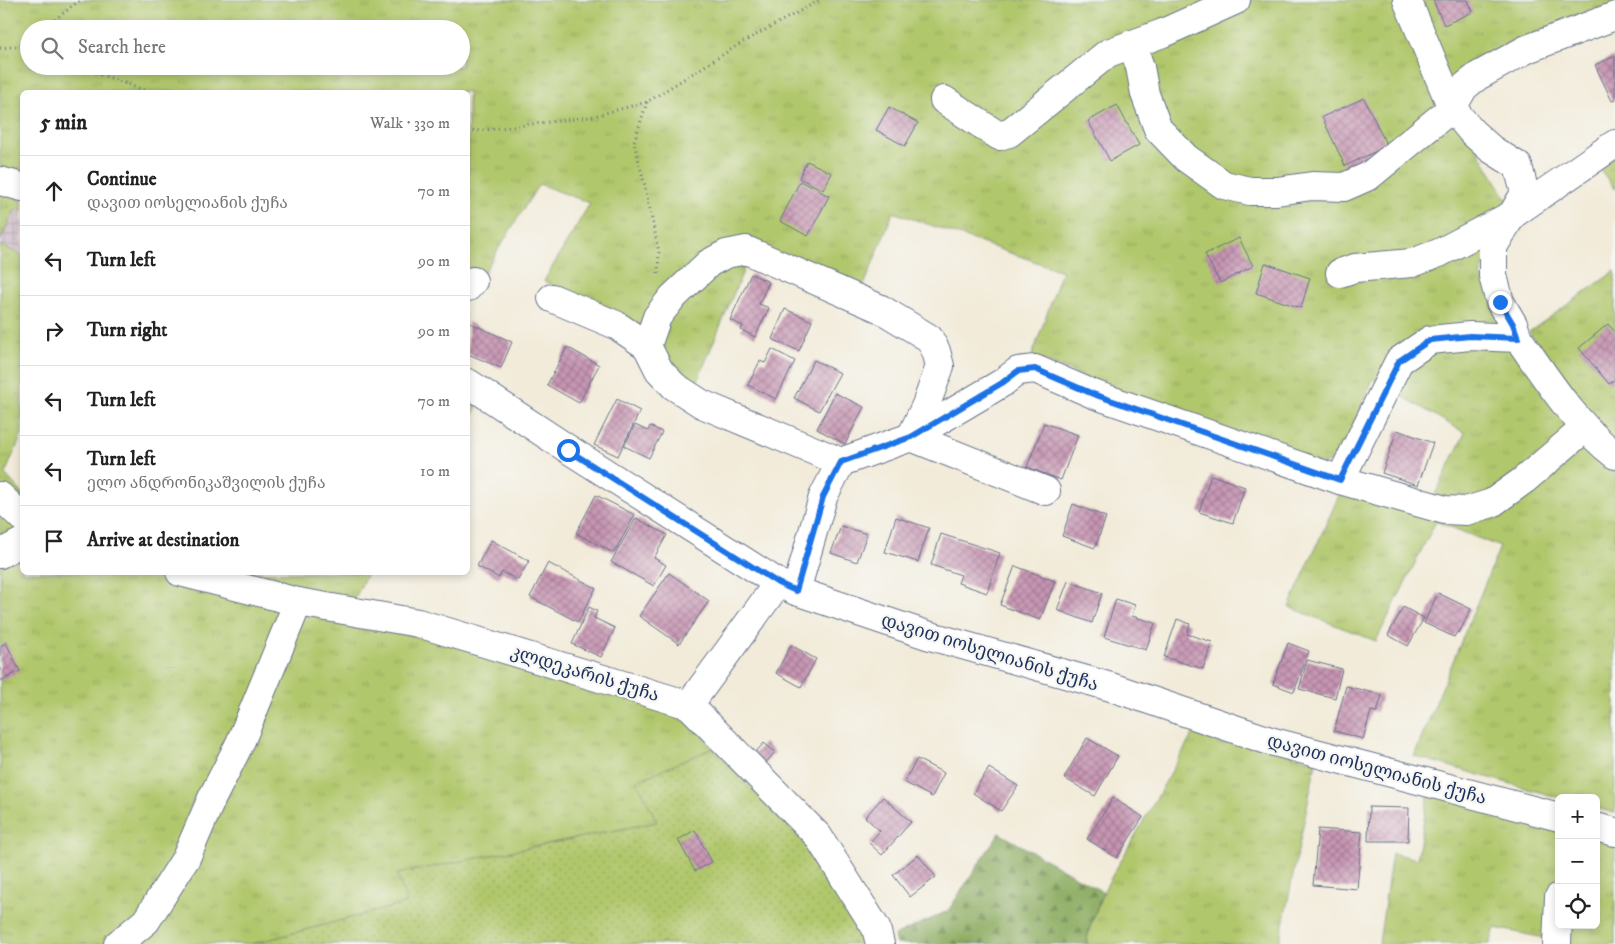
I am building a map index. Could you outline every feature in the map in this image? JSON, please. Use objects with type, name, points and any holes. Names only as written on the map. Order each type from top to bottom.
[{"type":"street","points":[[944,100],[1000,136],[1009,134],[1108,52],[1163,33],[1236,0]]},
{"type":"street","points":[[1407,0],[1452,108],[1472,132],[1491,149],[1518,166],[1525,193],[1493,247],[1493,276],[1500,302],[1513,324],[1518,338],[1570,410],[1597,441],[1615,455]]},
{"type":"street","points":[[1132,44],[1158,129],[1186,158],[1224,185],[1250,191],[1277,191],[1312,186],[1344,187],[1369,176],[1452,108],[1464,87],[1478,76],[1526,49],[1615,16]]},
{"type":"street","points":[[1340,273],[1355,268],[1412,263],[1439,253],[1512,215],[1615,144]]},
{"type":"street","points":[[0,181],[20,186]]},
{"type":"street","points":[[647,346],[657,317],[672,298],[709,263],[726,254],[746,250],[881,310],[929,338],[940,366],[926,405],[911,437]]},
{"type":"street","points":[[552,298],[616,325],[647,346],[659,370],[674,386],[702,404],[841,462],[911,437],[1002,383],[1018,371],[1035,369],[1093,394],[1340,480],[1445,510],[1466,511],[1492,502],[1524,480],[1585,428]]},
{"type":"street","points":[[1340,480],[1399,361],[1430,340],[1470,336],[1518,338]]},
{"type":"street","name":"დავით იოსელიანის ქუჩა","points":[[470,384],[568,450],[787,587],[927,635],[1110,688],[1270,741],[1555,816]]},
{"type":"street","points":[[911,437],[1046,491]]},
{"type":"street","points":[[689,705],[787,587],[823,497],[841,462]]},
{"type":"street","points":[[0,554],[20,543]]},
{"type":"street","name":"კლდეკარის ქუჩა","points":[[192,575],[298,602],[418,623],[689,705],[818,836],[876,928],[880,944]]},
{"type":"street","points":[[118,944],[146,921],[186,858],[212,798],[240,743],[298,602]]},
{"type":"street","points":[[1600,828],[1615,832]]},
{"type":"street","points":[[1557,944],[1558,929]]},
{"type":"path","points":[[54,20],[80,0]]},
{"type":"path","points":[[470,132],[590,117],[647,102],[743,42],[820,0]]},
{"type":"path","points":[[0,48],[20,46]]},
{"type":"path","points":[[102,75],[143,90]]},
{"type":"path","points":[[647,102],[634,142],[660,252],[657,317]]},
{"type":"shaded area","points":[[15,208],[20,211],[20,254],[0,245],[0,241]]},
{"type":"green space","points":[[0,0],[1615,0],[1615,13],[1473,65],[1460,120],[1509,203],[1480,276],[1615,467],[1615,813],[1600,809],[1600,794],[1555,794],[1555,797],[1414,756],[1500,547],[1436,521],[1376,641],[1289,607],[1344,484],[1426,513],[1465,433],[1373,379],[1339,459],[1311,467],[1032,356],[1062,271],[893,212],[858,301],[751,252],[697,382],[671,369],[653,334],[544,281],[590,203],[539,184],[470,295],[470,90],[20,90],[20,173],[0,168]]},
{"type":"green space","points":[[1615,156],[1615,190],[1599,167]]},
{"type":"green space","points":[[0,193],[20,198],[20,211],[15,209],[0,241]]},
{"type":"green space","points":[[0,245],[20,254],[20,439],[5,474],[20,491],[20,575],[366,575],[344,622],[437,640],[684,713],[713,748],[657,822],[398,874],[408,903],[252,944],[0,944]]},
{"type":"green space","points":[[1615,271],[1615,443],[1604,436],[1529,332]]},
{"type":"green space","points":[[470,401],[477,406],[470,422]]},
{"type":"green space","points":[[1198,725],[1316,762],[1279,944],[1087,944],[1088,932],[1103,892]]},
{"type":"green space","points":[[713,748],[808,846],[863,932],[867,944],[252,944],[407,903],[397,874],[657,822],[637,781]]},
{"type":"green space","points":[[1429,792],[1555,827],[1555,929],[1600,929],[1600,839],[1615,843],[1615,944],[1574,944],[1495,928],[1490,944],[1379,944],[1392,853],[1417,859]]},
{"type":"green space","points":[[999,833],[1103,892],[1088,932],[1087,944],[896,944],[894,936],[948,911]]},
{"type":"building","points":[[1433,0],[1468,0],[1473,12],[1444,25]]},
{"type":"building","points":[[1615,56],[1615,100],[1612,101],[1595,65]]},
{"type":"building","points":[[1364,98],[1387,146],[1345,166],[1322,117]]},
{"type":"building","points":[[1117,105],[1139,145],[1110,161],[1088,121]]},
{"type":"building","points":[[889,107],[918,123],[905,146],[876,130]]},
{"type":"building","points":[[807,161],[832,173],[823,190],[799,178]]},
{"type":"building","points":[[800,181],[829,196],[808,236],[780,221]]},
{"type":"building","points":[[1239,238],[1253,266],[1220,283],[1205,254]]},
{"type":"building","points":[[1265,263],[1310,278],[1301,308],[1256,293]]},
{"type":"building","points":[[751,274],[769,282],[759,304],[769,308],[755,337],[741,330],[743,326],[730,320]]},
{"type":"building","points":[[785,309],[812,321],[799,351],[772,339]]},
{"type":"building","points":[[470,323],[512,342],[501,368],[470,355]]},
{"type":"building","points":[[1608,324],[1615,332],[1615,379],[1609,384],[1579,348]]},
{"type":"building","points":[[567,347],[599,365],[579,403],[547,385]]},
{"type":"building","points":[[772,349],[795,361],[776,399],[748,385],[760,361],[765,363]]},
{"type":"building","points":[[814,360],[840,373],[819,411],[794,398]]},
{"type":"building","points":[[835,393],[864,407],[845,444],[817,429]]},
{"type":"building","points":[[617,399],[640,411],[618,456],[594,445]]},
{"type":"building","points":[[1044,423],[1078,435],[1061,480],[1027,467]]},
{"type":"building","points":[[635,425],[648,431],[650,426],[662,432],[649,458],[624,446]]},
{"type":"building","points":[[1397,430],[1433,443],[1418,485],[1382,473]]},
{"type":"building","points":[[1211,475],[1245,487],[1233,523],[1199,512]]},
{"type":"building","points":[[596,495],[635,515],[614,553],[576,533]]},
{"type":"building","points":[[1073,504],[1106,517],[1095,548],[1062,536]]},
{"type":"building","points":[[896,517],[929,528],[918,562],[885,552]]},
{"type":"building","points":[[636,518],[667,535],[654,558],[666,565],[654,586],[611,562]]},
{"type":"building","points":[[841,526],[867,534],[857,562],[831,553]]},
{"type":"building","points":[[941,534],[1000,553],[987,593],[958,583],[961,575],[931,565]]},
{"type":"building","points":[[491,540],[529,561],[518,580],[502,572],[499,578],[477,566]]},
{"type":"building","points":[[548,563],[596,588],[578,622],[530,597]]},
{"type":"building","points":[[1015,566],[1055,581],[1040,620],[1000,605]]},
{"type":"building","points":[[669,573],[709,601],[679,644],[639,616]]},
{"type":"building","points":[[1068,581],[1102,593],[1092,623],[1057,610]]},
{"type":"building","points":[[1438,593],[1471,609],[1459,633],[1457,632],[1454,637],[1424,623]]},
{"type":"building","points":[[1116,599],[1135,605],[1132,616],[1155,623],[1146,650],[1104,637]]},
{"type":"building","points":[[589,607],[597,611],[594,618],[615,628],[601,657],[572,644]]},
{"type":"building","points":[[1403,607],[1424,618],[1408,646],[1388,635]]},
{"type":"building","points":[[1177,619],[1190,624],[1187,634],[1212,642],[1203,669],[1164,657]]},
{"type":"building","points":[[6,643],[20,671],[0,681],[0,646]]},
{"type":"building","points":[[1288,643],[1309,651],[1294,692],[1273,684]]},
{"type":"building","points":[[791,645],[816,659],[801,687],[776,673]]},
{"type":"building","points":[[1307,660],[1342,669],[1335,698],[1299,689]]},
{"type":"building","points":[[1346,686],[1382,695],[1377,712],[1371,711],[1363,739],[1334,731]]},
{"type":"building","points":[[1087,738],[1118,756],[1095,796],[1064,778]]},
{"type":"building","points":[[764,743],[775,752],[763,766],[752,756]]},
{"type":"building","points":[[917,759],[944,773],[932,797],[904,782]]},
{"type":"building","points":[[989,768],[1018,786],[1001,811],[973,793]]},
{"type":"building","points":[[883,797],[911,822],[882,855],[869,843],[880,831],[865,817]]},
{"type":"building","points":[[1113,798],[1143,817],[1117,858],[1087,839]]},
{"type":"building","points":[[1369,807],[1409,808],[1408,841],[1368,841]]},
{"type":"building","points":[[1318,829],[1362,832],[1357,889],[1313,885]]},
{"type":"building","points":[[695,830],[712,862],[695,871],[678,840]]},
{"type":"building","points":[[918,855],[936,877],[910,897],[893,875]]},
{"type":"route","points":[[568,450],[778,583],[796,591],[823,497],[841,462],[911,437],[1002,383],[1018,371],[1035,369],[1093,394],[1340,480],[1399,361],[1430,340],[1470,336],[1518,338],[1513,324],[1500,302]]}]
